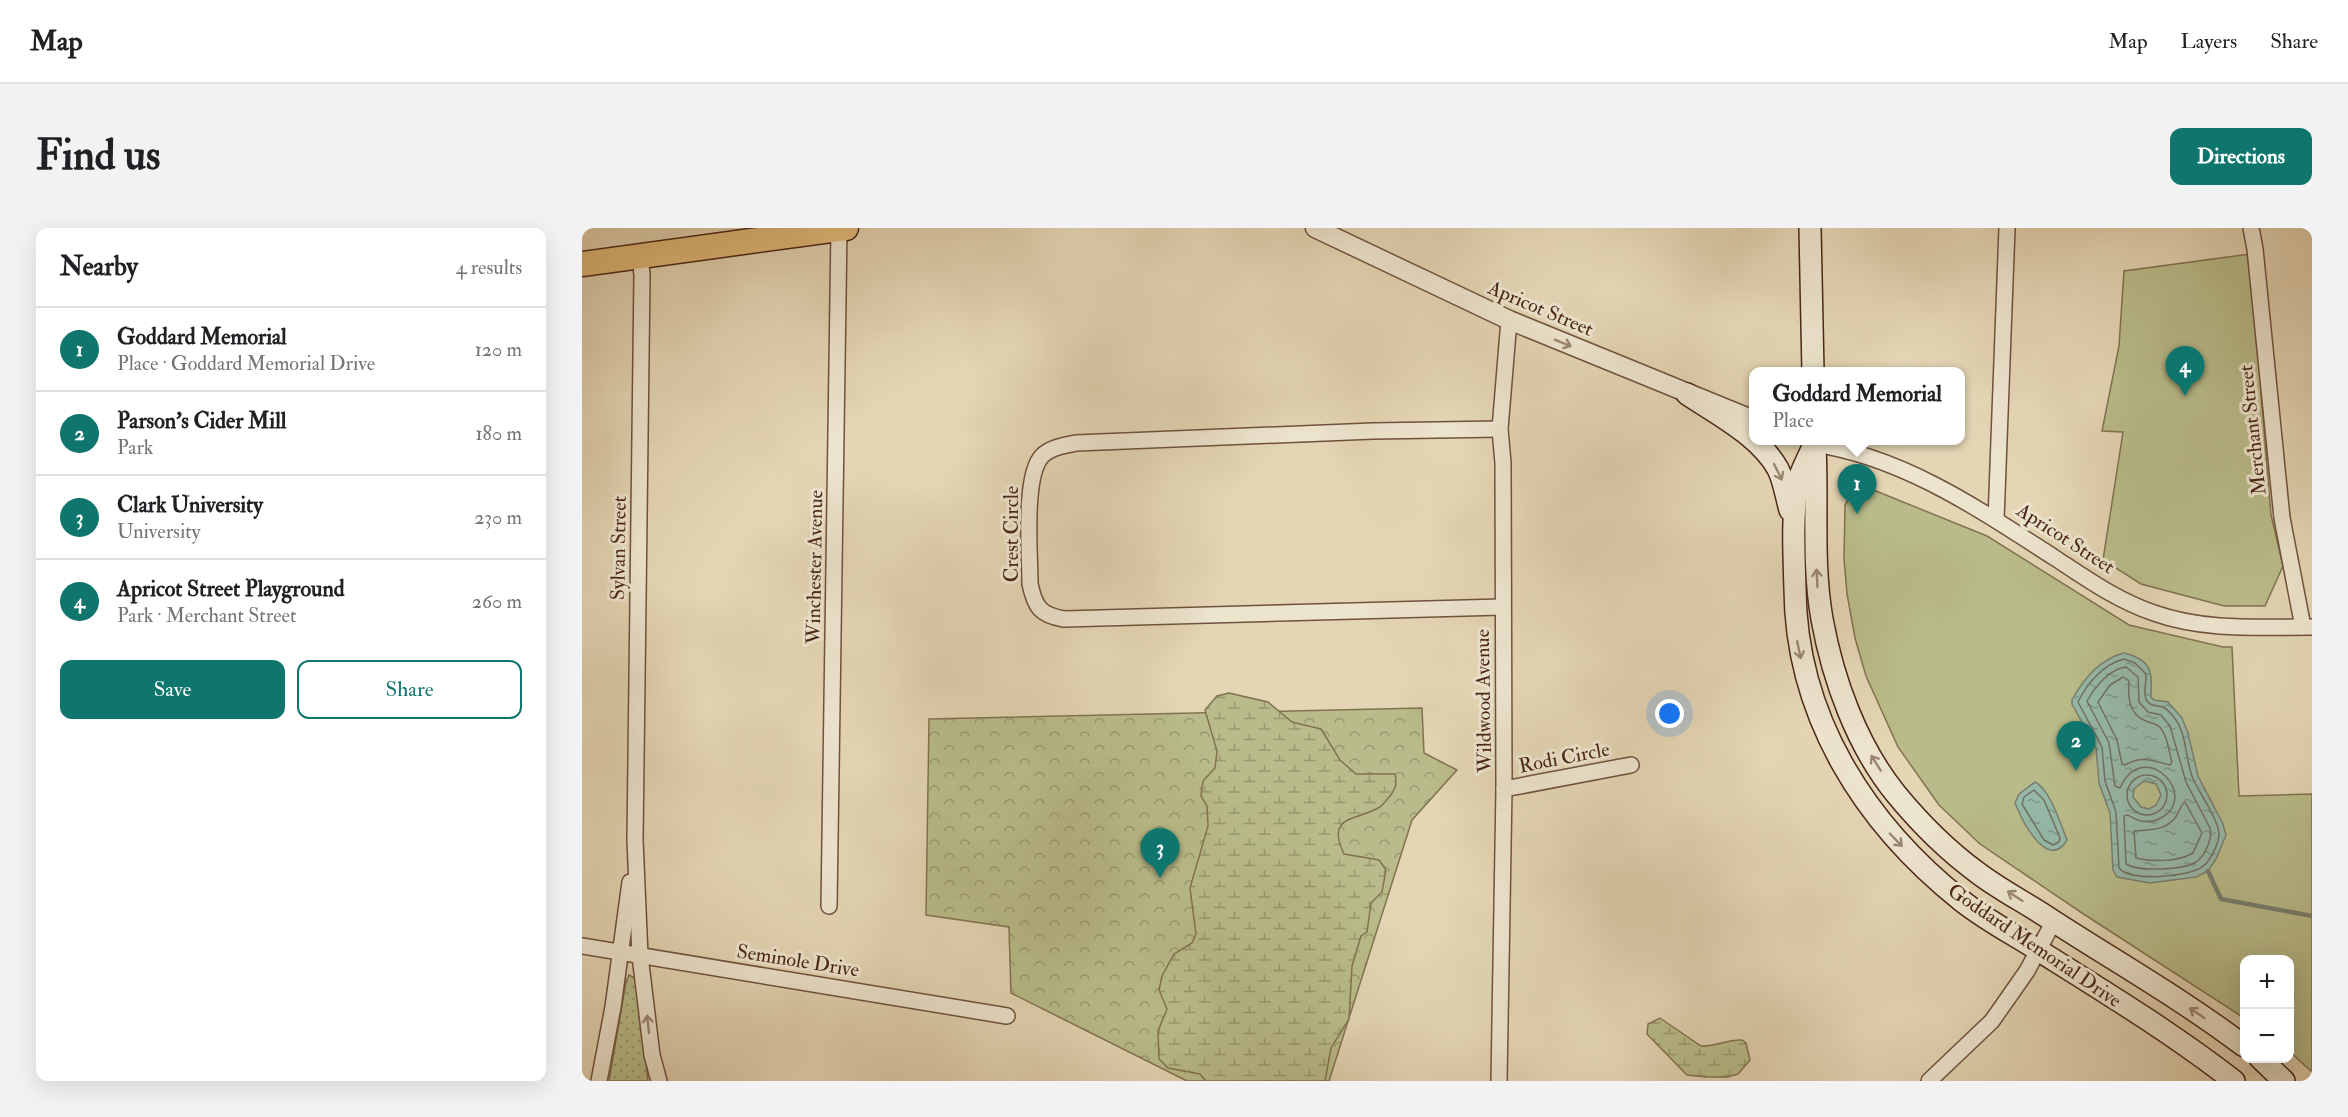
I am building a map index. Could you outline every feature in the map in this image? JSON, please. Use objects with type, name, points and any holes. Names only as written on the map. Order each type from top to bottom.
[{"type":"highway","points":[[582,264],[640,256],[718,237],[843,228]]},
{"type":"main road","points":[[1810,228],[1813,367]]},
{"type":"main road","points":[[1687,394],[1749,439]]},
{"type":"main road","points":[[1755,445],[1771,460],[1782,480],[1795,528]]},
{"type":"main road","name":"Goddard Memorial Drive","points":[[1811,445],[1797,483],[1795,614],[1798,647],[1821,721],[1850,778],[1889,832],[1912,857],[1963,902],[2193,1049],[2234,1081]]},
{"type":"main road","name":"Goddard Memorial Drive","points":[[1812,445],[1818,491],[1816,554],[1820,606],[1826,637],[1839,683],[1853,719],[1867,748],[1895,792],[1920,821],[1977,873],[2240,1043]]},
{"type":"main road","points":[[2264,1063],[2284,1081]]},
{"type":"street","name":"Winchester Avenue","points":[[829,906],[843,228]]},
{"type":"street","name":"Apricot Street","points":[[1315,228],[1509,320],[1749,418]]},
{"type":"street","points":[[1339,228],[1353,247]]},
{"type":"street","points":[[1996,520],[2007,228]]},
{"type":"street","name":"Merchant Street","points":[[2251,228],[2282,518],[2307,627]]},
{"type":"street","name":"Sylvan Street","points":[[640,256],[642,275],[635,840],[640,956],[652,1054],[659,1081]]},
{"type":"street","name":"Wildwood Avenue","points":[[1499,1081],[1504,789],[1503,463],[1500,429],[1509,320]]},
{"type":"street","name":"Crest Circle","points":[[1500,429],[1338,432],[1076,443],[1058,446],[1042,457],[1032,475],[1030,584],[1035,603],[1041,610],[1050,616],[1064,619],[1503,607]]},
{"type":"street","name":"Apricot Street","points":[[1828,445],[1845,448],[1915,475],[1949,492],[2113,596],[2153,613],[2207,625],[2307,627]]},
{"type":"street","name":"Rodi Circle","points":[[1504,789],[1631,765]]},
{"type":"street","name":"Sylvan Street","points":[[599,1081],[613,1007],[635,840]]},
{"type":"street","points":[[1929,1081],[1992,1021],[2027,971],[2054,921]]},
{"type":"street","name":"Seminole Drive","points":[[582,946],[1007,1016]]},
{"type":"green space","points":[[2250,254],[2271,515],[2283,566],[2265,606],[2224,606],[2141,584],[2103,560],[2123,432],[2102,431],[2119,346],[2124,271]]},
{"type":"green space","points":[[1871,489],[1987,536],[2129,625],[2223,647],[2232,647],[2239,796],[2312,794],[2312,1072],[2294,1056],[2294,955],[2240,955],[2240,1015],[1980,844],[1939,805],[1898,747],[1866,676],[1855,638],[1847,594],[1844,559],[1845,505],[1854,490]]},
{"type":"green space","points":[[1229,693],[1268,702],[1292,722],[1321,729],[1340,760],[1356,774],[1395,774],[1395,788],[1383,804],[1346,821],[1338,832],[1344,854],[1379,860],[1386,870],[1382,892],[1371,903],[1367,932],[1361,936],[1352,966],[1349,1019],[1331,1048],[1325,1081],[1206,1081],[1200,1074],[1168,1068],[1159,1059],[1158,1031],[1167,1009],[1159,990],[1162,976],[1174,954],[1192,943],[1196,934],[1190,888],[1208,826],[1207,806],[1201,796],[1203,781],[1215,768],[1217,751],[1205,710],[1217,696]]},
{"type":"green space","points":[[1422,708],[1424,753],[1457,770],[1412,820],[1329,1081],[1187,1081],[1011,993],[1009,927],[926,915],[929,719]]},
{"type":"green space","points":[[629,975],[638,983],[648,1081],[609,1081],[626,982]]},
{"type":"green space","points":[[1660,1018],[1701,1046],[1742,1040],[1746,1043],[1750,1060],[1738,1074],[1727,1077],[1687,1075],[1647,1034],[1648,1024]]},
{"type":"water","points":[[2124,653],[2145,663],[2150,673],[2151,697],[2154,700],[2168,702],[2182,718],[2198,776],[2223,824],[2226,835],[2216,859],[2208,871],[2196,877],[2150,883],[2117,877],[2113,870],[2110,813],[2099,783],[2096,748],[2072,700],[2094,671],[2115,656]],"holes":[[[2144,781],[2156,784],[2161,795],[2156,805],[2149,809],[2141,807],[2133,797],[2134,789]]]},
{"type":"water","points":[[2035,782],[2050,799],[2067,840],[2060,848],[2052,850],[2036,840],[2023,821],[2015,803],[2019,794]]},
{"type":"waterway","points":[[2208,871],[2221,899],[2312,916]]},
{"type":"place","name":"Apricot Street Playground","points":[[2185,396]]},
{"type":"place","name":"Goddard Memorial","points":[[1857,514]]},
{"type":"place","name":"Parson's Cider Mill","points":[[2076,771]]},
{"type":"place","name":"Clark University","points":[[1160,878]]}]
